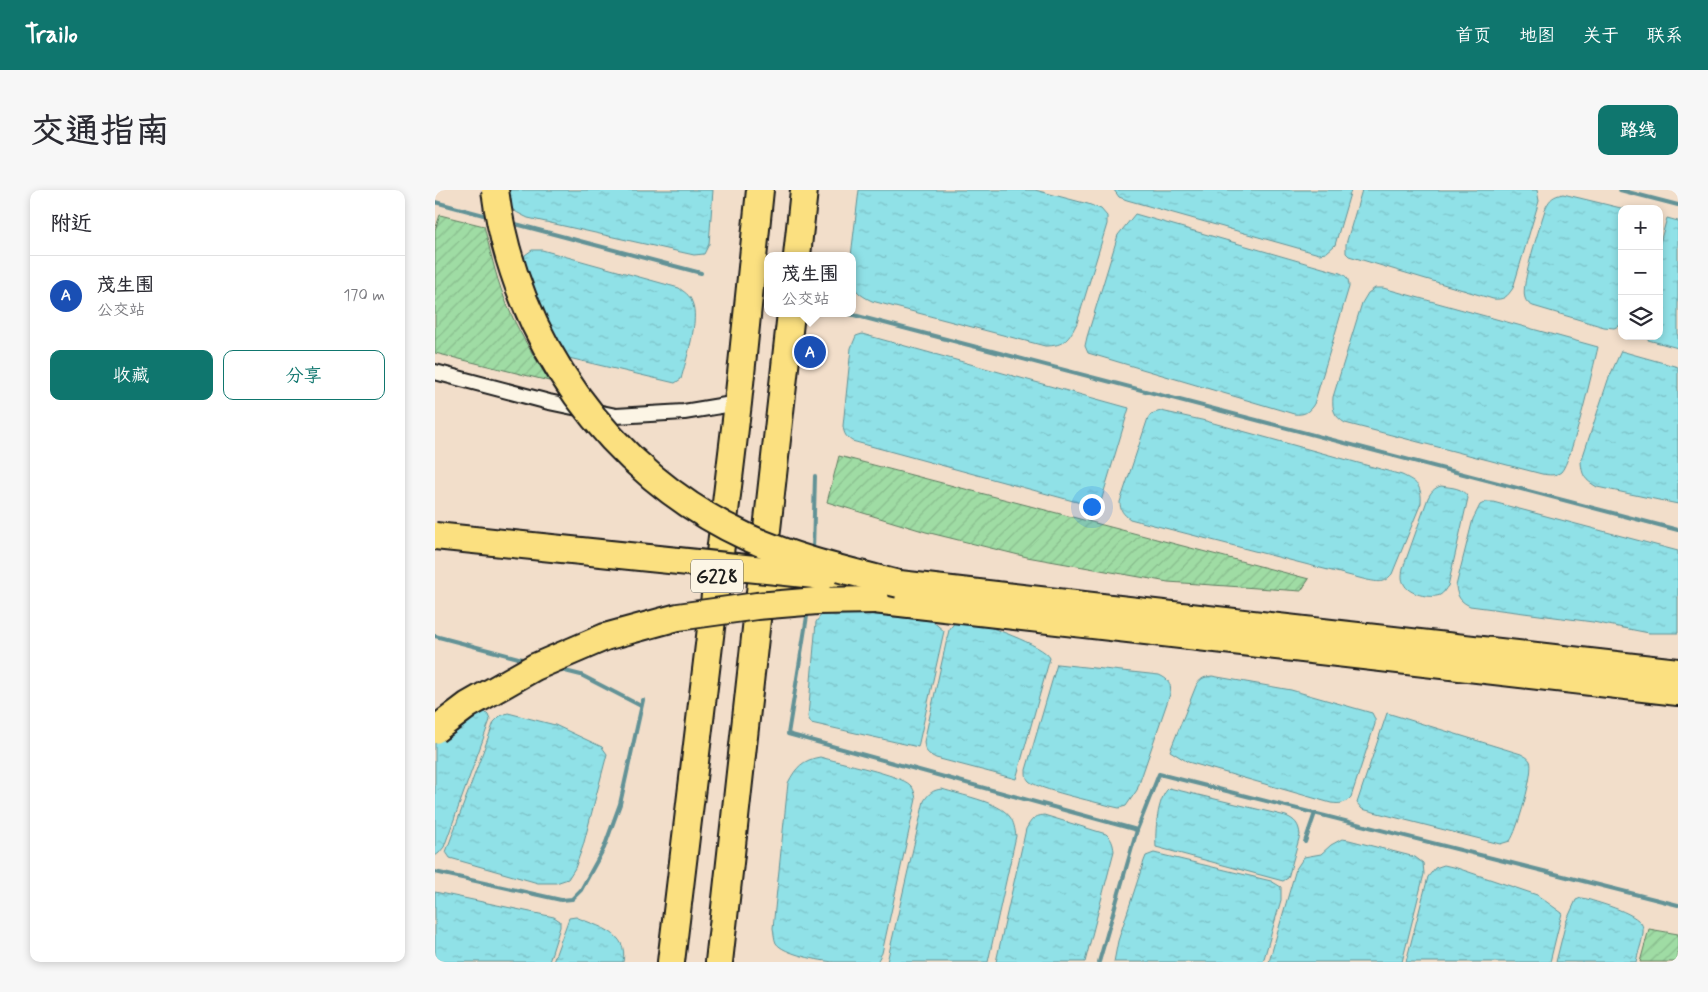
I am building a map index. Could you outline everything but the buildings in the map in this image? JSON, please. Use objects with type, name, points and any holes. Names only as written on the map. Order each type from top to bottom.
[{"type":"highway","points":[[495,190],[498,214],[512,270],[536,329],[566,381],[593,418],[632,459],[673,494],[747,537],[824,564],[899,584]]},
{"type":"highway","name":"G228","points":[[671,962],[738,403],[760,190]]},
{"type":"highway","points":[[797,252],[804,190]]},
{"type":"highway","name":"G228","points":[[719,962],[791,317]]},
{"type":"highway","points":[[435,536],[899,584],[1062,613],[1678,692]]},
{"type":"highway","points":[[435,552],[876,600],[1062,613],[1678,672]]},
{"type":"highway","points":[[435,730],[468,705],[535,667],[605,637],[678,617],[747,607],[817,601],[876,600]]},
{"type":"street","points":[[435,372],[549,402],[616,416],[684,412],[738,403]]},
{"type":"green space","points":[[440,215],[484,226],[498,280],[508,308],[549,381],[435,353],[435,230]]},
{"type":"green space","points":[[839,456],[1309,579],[1301,591],[1168,582],[1027,557],[926,532],[827,502]]},
{"type":"green space","points":[[1649,929],[1678,934],[1678,962],[1640,962]]},
{"type":"water","points":[[499,190],[713,190],[709,244],[704,254],[694,255],[528,218],[510,207]]},
{"type":"water","points":[[859,190],[1035,190],[1088,204],[1101,209],[1107,216],[1107,224],[1077,323],[1062,343],[1052,346],[1045,346],[872,301],[856,290],[856,252],[851,252]]},
{"type":"water","points":[[1114,190],[1351,190],[1335,245],[1326,253],[1319,254],[1127,200],[1119,197]]},
{"type":"water","points":[[1362,190],[1537,190],[1539,201],[1513,288],[1509,294],[1500,299],[1493,299],[1349,256],[1346,253],[1346,244]]},
{"type":"water","points":[[1563,194],[1618,207],[1618,326],[1614,328],[1604,327],[1533,306],[1525,299],[1525,281],[1536,239],[1546,207],[1552,198]]},
{"type":"water","points":[[1135,214],[1340,273],[1346,277],[1349,287],[1314,404],[1308,411],[1303,414],[1294,414],[1088,353],[1085,346],[1087,337],[1118,235]]},
{"type":"water","points":[[1667,218],[1678,221],[1678,348],[1648,340],[1663,340],[1663,232]]},
{"type":"water","points":[[532,250],[542,250],[679,288],[687,294],[694,309],[694,319],[691,340],[681,379],[675,383],[556,355],[522,263],[525,255]]},
{"type":"water","points":[[1375,288],[1383,288],[1598,347],[1571,451],[1561,472],[1554,475],[1542,474],[1345,423],[1338,418],[1333,409],[1333,397],[1362,303],[1368,293]]},
{"type":"water","points":[[862,334],[1129,408],[1099,508],[850,440],[843,426],[851,348],[856,336]]},
{"type":"water","points":[[1621,351],[1678,367],[1678,504],[1597,487],[1587,480],[1583,474],[1581,462],[1608,380]]},
{"type":"water","points":[[1161,411],[1206,421],[1402,475],[1411,480],[1418,485],[1421,492],[1421,503],[1392,574],[1381,582],[1367,580],[1130,519],[1122,512],[1120,502],[1148,418],[1151,414]]},
{"type":"water","points":[[1441,486],[1460,490],[1468,498],[1448,586],[1440,595],[1425,596],[1406,588],[1402,580],[1402,572],[1428,498],[1433,490]]},
{"type":"water","points":[[1486,502],[1493,502],[1678,551],[1678,633],[1649,633],[1593,622],[1470,606],[1464,603],[1458,596],[1456,586],[1473,519],[1480,505]]},
{"type":"water","points":[[824,611],[932,621],[944,631],[918,747],[811,723],[808,717],[816,622]]},
{"type":"water","points":[[969,620],[1037,647],[1050,658],[1016,779],[936,758],[929,754],[925,748],[924,742],[949,630],[955,622]]},
{"type":"water","points":[[1057,664],[1159,675],[1170,684],[1170,694],[1137,790],[1126,806],[1119,808],[1067,795],[1043,788],[1027,779],[1026,770]]},
{"type":"water","points":[[1212,676],[1291,690],[1372,713],[1375,724],[1351,797],[1342,803],[1331,803],[1188,762],[1170,751],[1196,686],[1202,679]]},
{"type":"water","points":[[485,712],[490,720],[444,847],[435,856],[435,743],[478,713]]},
{"type":"water","points":[[508,713],[555,725],[602,747],[607,754],[583,846],[575,868],[568,879],[556,883],[538,883],[450,858],[446,852],[494,722],[500,716]]},
{"type":"water","points":[[1387,713],[1521,754],[1530,761],[1530,776],[1525,801],[1510,841],[1500,844],[1362,809],[1357,803]]},
{"type":"water","points":[[820,757],[895,777],[910,785],[915,793],[916,799],[882,953],[877,962],[834,962],[812,958],[794,954],[780,947],[775,940],[773,928],[788,783],[801,765],[809,760]]},
{"type":"water","points":[[1169,788],[1292,819],[1298,825],[1300,835],[1288,878],[1283,881],[1156,847],[1159,807]]},
{"type":"water","points":[[942,789],[998,807],[1010,817],[1014,826],[1016,836],[988,962],[887,962],[924,801],[931,792]]},
{"type":"water","points":[[1044,815],[1106,834],[1113,844],[1114,851],[1085,962],[996,962],[1026,829],[1033,819]]},
{"type":"water","points":[[1342,839],[1415,857],[1423,863],[1424,874],[1402,962],[1269,962],[1296,869],[1304,857],[1321,854],[1331,845]]},
{"type":"water","points":[[1154,853],[1271,881],[1281,887],[1281,900],[1263,962],[1114,962],[1118,941],[1144,861],[1146,856]]},
{"type":"water","points":[[1444,865],[1537,895],[1562,913],[1550,962],[1406,962],[1428,877],[1435,868]]},
{"type":"water","points":[[435,892],[554,917],[560,921],[560,927],[549,962],[435,962]]},
{"type":"water","points":[[1581,898],[1619,910],[1636,918],[1641,923],[1643,936],[1636,962],[1556,962],[1566,922],[1576,900]]},
{"type":"water","points":[[576,917],[602,928],[617,937],[624,952],[623,962],[553,962],[569,918]]},
{"type":"waterway","points":[[1620,190],[1678,205]]},
{"type":"waterway","points":[[435,202],[491,217]]},
{"type":"waterway","points":[[512,223],[701,273]]},
{"type":"waterway","points":[[856,316],[1678,530]]},
{"type":"waterway","points":[[813,551],[815,476]]},
{"type":"waterway","points":[[808,610],[788,734],[1137,830]]},
{"type":"waterway","points":[[435,636],[526,660]]},
{"type":"waterway","points":[[557,669],[581,675],[641,706]]},
{"type":"waterway","points":[[435,872],[561,900],[572,899],[581,890],[604,848],[620,804],[643,700]]},
{"type":"waterway","points":[[1099,962],[1137,830],[1159,774],[1678,905]]},
{"type":"waterway","points":[[1305,842],[1315,813]]},
{"type":"place","name":"茂生围","points":[[810,352]]}]
